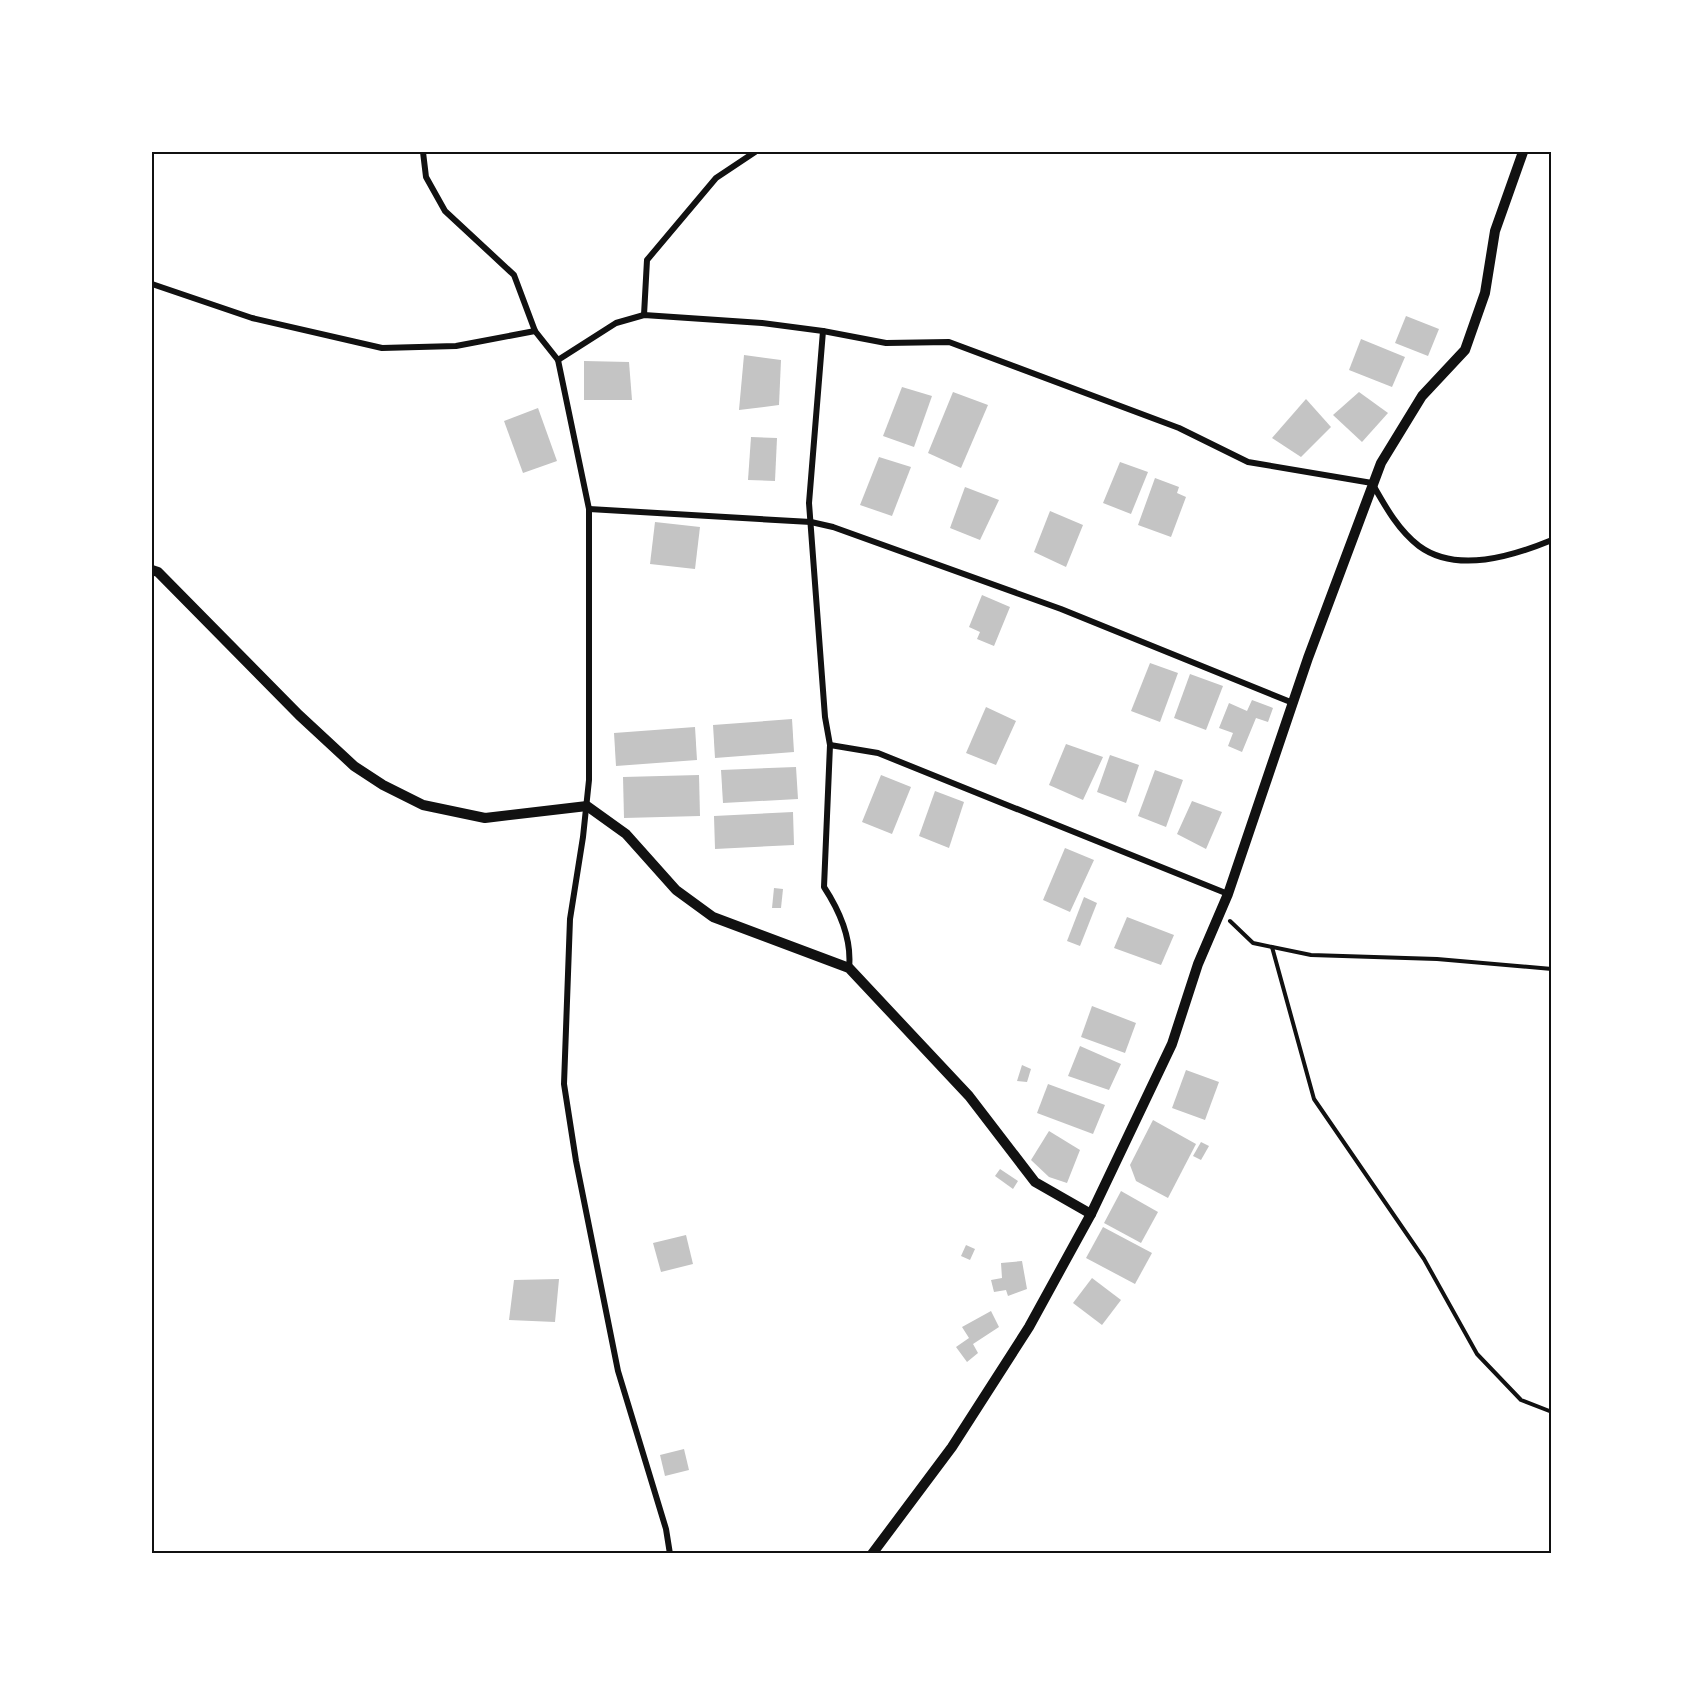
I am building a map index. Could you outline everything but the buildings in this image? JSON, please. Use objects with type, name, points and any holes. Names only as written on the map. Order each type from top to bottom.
[{"type":"street","points":[[423,152],[426,177],[445,211],[514,275],[535,331],[558,360],[590,509],[587,688],[589,780],[570,919],[564,1084],[576,1161],[618,1371],[666,1529],[670,1554]]},
{"type":"street","points":[[644,315],[647,260],[716,178],[755,152]]},
{"type":"street","points":[[872,1554],[952,1447],[1029,1327],[1091,1214],[1172,1044],[1198,964],[1228,894],[1293,703],[1372,483],[1381,463],[1422,396],[1465,350],[1485,293],[1495,231],[1522,152]]},
{"type":"street","points":[[152,284],[252,318],[382,348],[456,346],[535,331]]},
{"type":"street","points":[[558,360],[616,323],[644,315],[762,323],[823,331],[886,343],[949,342],[1179,428],[1248,462],[1372,483]]},
{"type":"street","points":[[823,331],[809,503],[825,717],[830,745],[824,887],[839,914],[850,953],[849,968]]},
{"type":"street","points":[[1372,483],[1392,518],[1420,547],[1459,562],[1523,552],[1551,540]]},
{"type":"street","points":[[590,509],[811,522],[833,527],[1061,609],[1293,703]]},
{"type":"street","points":[[152,570],[158,572],[354,766],[382,784],[423,805],[485,818],[586,806],[626,834],[676,890],[713,917],[849,968],[969,1096],[1035,1182],[1091,1214]]},
{"type":"street","points":[[830,745],[878,753],[1228,894]]},
{"type":"path","points":[[1220,912],[1253,943],[1311,955],[1437,959],[1551,969]]},
{"type":"path","points":[[1272,947],[1314,1099],[1424,1259],[1477,1354],[1521,1400],[1551,1412]]}]
